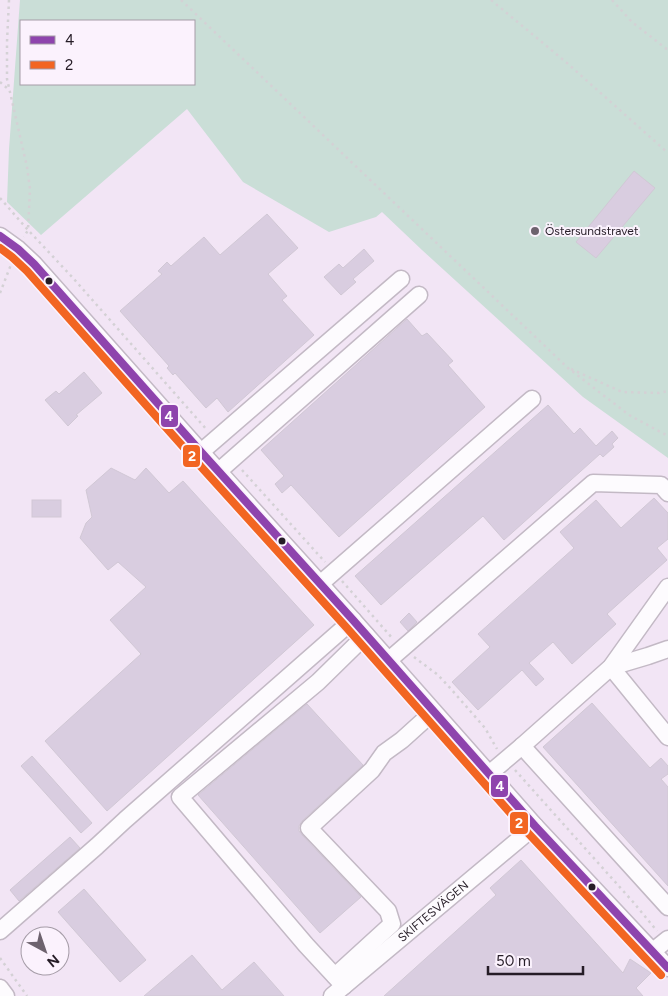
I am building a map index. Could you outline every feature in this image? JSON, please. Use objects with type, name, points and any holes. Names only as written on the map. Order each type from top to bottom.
[{"type":"street","points":[[0,236],[34,264],[535,826],[662,944],[668,968]]},
{"type":"street","points":[[201,452],[401,278]]},
{"type":"street","points":[[219,471],[419,295]]},
{"type":"street","points":[[320,584],[532,398]]},
{"type":"street","points":[[389,660],[594,483],[661,485],[668,493]]},
{"type":"street","points":[[489,774],[611,667],[668,587]]},
{"type":"street","points":[[0,931],[353,620]]},
{"type":"street","points":[[366,635],[318,682],[180,797],[337,986],[392,924],[388,911],[309,828],[372,770],[384,753],[402,740],[433,712]]},
{"type":"street","points":[[611,667],[668,649]]},
{"type":"street","points":[[611,667],[668,737]]},
{"type":"street","points":[[522,746],[668,907]]},
{"type":"street","name":"SKIFTESVÄGEN","points":[[337,986],[535,826]]},
{"type":"street","points":[[0,988],[6,996]]},
{"type":"path","points":[[0,293],[28,230],[30,189],[27,167],[7,79],[6,42],[9,0]]},
{"type":"path","points":[[181,0],[568,368],[629,415],[668,436]]},
{"type":"path","points":[[491,0],[567,63],[668,152]]},
{"type":"path","points":[[612,0],[632,22],[668,50]]},
{"type":"path","points":[[0,82],[9,90]]},
{"type":"path","points":[[0,198],[215,440]]},
{"type":"path","points":[[568,368],[622,392],[658,393],[668,391]]},
{"type":"path","points":[[233,459],[388,633],[452,689],[485,728],[495,746],[506,760],[634,903],[662,944]]},
{"type":"path","points":[[0,958],[27,996]]},
{"type":"green space","name":"Östersundstravet","points":[[20,0],[668,0],[668,458],[583,397],[382,212],[376,217],[329,232],[243,182],[187,109],[41,235],[7,202]]},
{"type":"building","points":[[634,171],[655,188],[596,258],[576,242]]},
{"type":"building","points":[[267,214],[298,248],[268,274],[287,296],[282,300],[314,335],[228,412],[217,398],[206,408],[175,373],[173,375],[167,368],[169,366],[120,311],[162,274],[158,271],[167,262],[171,266],[204,237],[220,255]]},
{"type":"building","points":[[364,249],[374,261],[353,279],[356,282],[341,295],[324,277],[339,264],[343,268]]},
{"type":"building","points":[[407,319],[422,336],[427,333],[453,361],[448,365],[485,407],[339,537],[291,485],[282,493],[275,484],[284,476],[261,450]]},
{"type":"building","points":[[84,372],[102,393],[76,415],[78,416],[68,426],[45,400],[56,391],[59,394]]},
{"type":"building","points":[[548,405],[574,434],[580,428],[596,446],[612,431],[618,438],[612,444],[614,447],[603,457],[600,454],[504,540],[483,516],[381,605],[355,576]]},
{"type":"building","points":[[111,468],[135,480],[146,468],[169,493],[183,481],[314,625],[107,811],[45,741],[141,654],[110,620],[146,587],[118,562],[108,570],[80,538],[86,523],[92,517],[86,490]]},
{"type":"building","points":[[654,498],[668,513],[668,539],[657,548],[667,560],[607,614],[616,624],[572,664],[553,642],[529,663],[544,679],[536,686],[522,670],[478,710],[452,682],[490,647],[478,634],[574,548],[560,532],[596,500],[621,528]]},
{"type":"building","points":[[32,500],[61,500],[61,517],[32,517]]},
{"type":"building","points":[[409,613],[417,622],[408,631],[400,622]]},
{"type":"building","points":[[592,703],[650,768],[661,758],[668,766],[668,774],[661,779],[668,787],[668,886],[543,747]]},
{"type":"building","points":[[307,704],[363,765],[302,821],[299,826],[299,831],[302,835],[361,897],[320,933],[198,795]]},
{"type":"building","points":[[32,756],[92,823],[81,833],[21,766]]},
{"type":"building","points":[[70,837],[80,848],[19,901],[10,890]]},
{"type":"building","points":[[521,860],[623,973],[630,959],[651,973],[636,988],[643,996],[384,996],[496,895],[490,888]]},
{"type":"building","points":[[84,889],[146,960],[120,982],[58,912]]},
{"type":"building","points":[[192,955],[222,990],[254,962],[284,996],[144,996]]},
{"type":"transit line","name":"4","points":[[0,236],[34,264],[535,826],[668,968]]},
{"type":"transit line","name":"2","points":[[0,248],[27,271],[528,833],[661,975]]},
{"type":"place","name":"Östersundstravet","points":[[535,231]]}]
